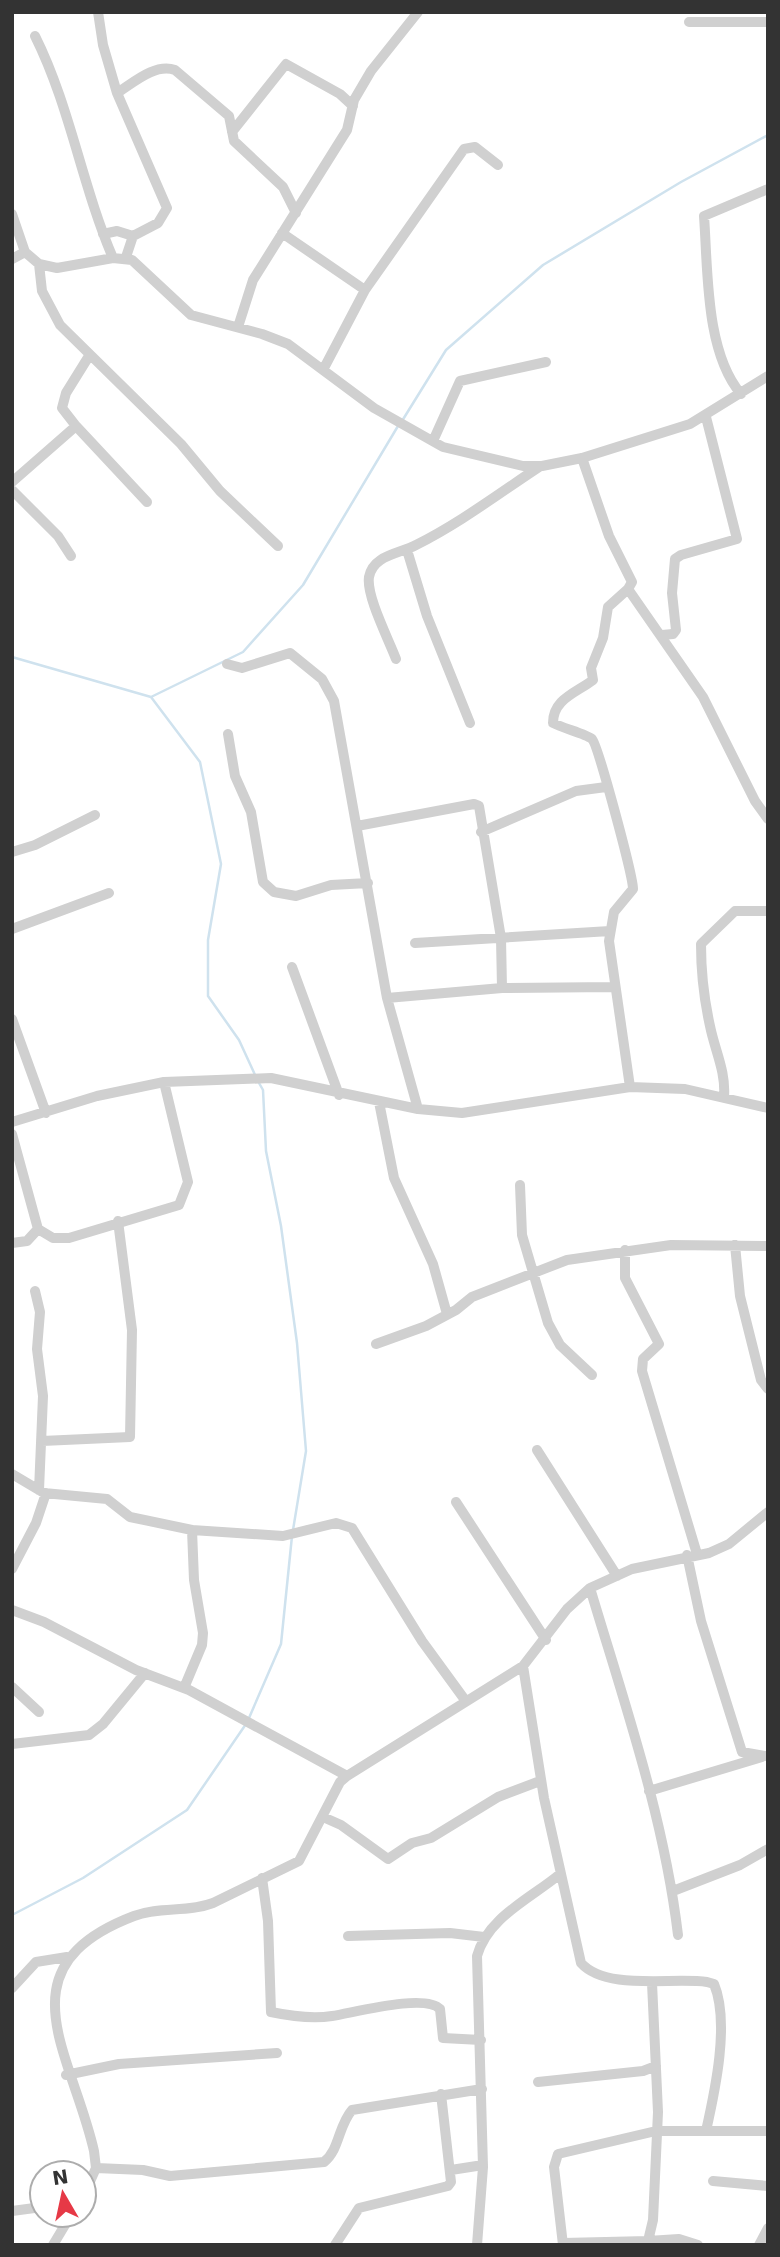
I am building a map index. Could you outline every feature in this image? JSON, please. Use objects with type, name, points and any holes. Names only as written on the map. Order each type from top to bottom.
[{"type":"street","points":[[99,12],[103,45],[117,93],[166,203],[162,220],[133,236],[126,257]]},
{"type":"street","points":[[237,327],[247,292],[347,130],[353,106],[380,56],[418,12]]},
{"type":"street","points":[[689,22],[768,22]]},
{"type":"street","points":[[35,36],[53,72],[103,234],[113,258]]},
{"type":"street","points":[[232,132],[286,64],[340,94],[353,106]]},
{"type":"street","points":[[117,93],[150,72],[170,68],[229,116],[234,141],[283,187],[296,213]]},
{"type":"street","points":[[323,370],[365,289],[464,149],[475,146],[498,165]]},
{"type":"street","points":[[741,394],[730,382],[718,347],[704,216],[768,189]]},
{"type":"street","points":[[12,214],[25,252],[39,264],[57,268],[126,257],[191,315],[288,344],[374,408],[433,441],[477,456],[523,466],[542,466],[582,458],[647,439],[706,416],[768,376]]},
{"type":"street","points":[[103,234],[117,231],[133,236]]},
{"type":"street","points":[[282,233],[365,289]]},
{"type":"street","points":[[12,259],[25,252]]},
{"type":"street","points":[[39,264],[38,278],[49,307],[60,325],[181,444],[220,491],[278,546]]},
{"type":"street","points":[[89,356],[66,393],[62,408],[146,502]]},
{"type":"street","points":[[433,441],[460,382],[546,362]]},
{"type":"street","points":[[662,635],[673,634],[676,630],[672,593],[675,559],[737,539],[706,416]]},
{"type":"street","points":[[12,482],[76,426]]},
{"type":"street","points":[[582,458],[609,536],[632,582],[608,607],[603,638],[591,667],[593,680],[556,704],[553,723],[590,737],[598,747],[633,886],[614,912],[610,931],[614,987],[630,1087]]},
{"type":"street","points":[[397,659],[369,588],[369,575],[381,558],[407,550],[458,523],[542,466]]},
{"type":"street","points":[[12,490],[58,536],[71,556]]},
{"type":"street","points":[[407,550],[426,616],[470,723]]},
{"type":"street","points":[[628,589],[703,697],[755,801],[768,818]]},
{"type":"street","points":[[227,664],[242,668],[290,653],[322,679],[334,701],[387,998],[418,1110]]},
{"type":"street","points":[[228,734],[235,776],[251,812],[263,882],[274,892],[296,896],[331,885],[368,883]]},
{"type":"street","points":[[481,832],[576,791],[606,787]]},
{"type":"street","points":[[357,826],[474,804],[482,812],[481,832],[501,938],[502,988]]},
{"type":"street","points":[[12,852],[35,845],[95,815]]},
{"type":"street","points":[[12,929],[109,893]]},
{"type":"street","points":[[724,1097],[725,1084],[710,1028],[701,973],[701,944],[735,911],[768,911]]},
{"type":"street","points":[[415,943],[610,931]]},
{"type":"street","points":[[292,967],[339,1095]]},
{"type":"street","points":[[387,998],[502,988],[614,987]]},
{"type":"street","points":[[12,1018],[46,1113]]},
{"type":"street","points":[[12,1122],[97,1096],[164,1082],[271,1078],[339,1095],[418,1110],[462,1113],[630,1087],[685,1089],[768,1108]]},
{"type":"street","points":[[12,1134],[38,1229],[60,1240],[179,1205],[187,1191],[187,1171],[164,1082]]},
{"type":"street","points":[[379,1102],[394,1178],[432,1264],[447,1314]]},
{"type":"street","points":[[520,1185],[522,1235],[548,1323],[559,1345],[592,1376]]},
{"type":"street","points":[[42,1441],[130,1437],[132,1329],[118,1221]]},
{"type":"street","points":[[12,1242],[27,1241],[38,1229]]},
{"type":"street","points":[[376,1345],[399,1338],[447,1314],[472,1297],[567,1260],[671,1245],[768,1246]]},
{"type":"street","points":[[736,1245],[740,1296],[761,1380],[768,1389]]},
{"type":"street","points":[[625,1250],[625,1278],[659,1344],[643,1359],[642,1371],[692,1555],[701,1621],[742,1752],[767,1758]]},
{"type":"street","points":[[12,1569],[36,1523],[43,1492],[43,1396],[37,1349],[40,1312],[36,1291]]},
{"type":"street","points":[[537,1450],[617,1576]]},
{"type":"street","points":[[12,1474],[43,1492],[107,1499],[131,1517],[192,1530],[283,1536],[336,1523],[352,1528],[422,1641],[465,1700]]},
{"type":"street","points":[[456,1502],[545,1640]]},
{"type":"street","points":[[94,2159],[87,2124],[66,2075],[50,2022],[53,1986],[59,1966],[80,1942],[150,1910],[201,1908],[299,1861],[340,1782],[346,1776],[523,1666],[567,1609],[590,1588],[617,1576],[729,1544],[768,1512]]},
{"type":"street","points":[[184,1688],[202,1646],[203,1633],[194,1580],[192,1530]]},
{"type":"street","points":[[590,1588],[677,1893],[678,1935]]},
{"type":"street","points":[[12,1610],[44,1622],[145,1673],[184,1688],[346,1776]]},
{"type":"street","points":[[523,1666],[540,1781],[581,1963],[593,1973],[652,1983],[715,1984],[718,1993],[720,2050],[706,2131]]},
{"type":"street","points":[[12,1744],[89,1735],[145,1673]]},
{"type":"street","points":[[12,1687],[40,1712]]},
{"type":"street","points":[[649,1791],[767,1758]]},
{"type":"street","points":[[323,1817],[341,1825],[388,1859],[410,1844],[431,1838],[498,1797],[540,1781]]},
{"type":"street","points":[[677,1893],[740,1865],[768,1849]]},
{"type":"street","points":[[477,2245],[483,2165],[477,1956],[484,1937],[510,1911],[560,1874]]},
{"type":"street","points":[[262,1878],[268,1921],[271,2012],[331,2016],[383,2006],[432,2004],[440,2009],[443,2038],[481,2040]]},
{"type":"street","points":[[348,1936],[450,1933],[484,1937]]},
{"type":"street","points":[[12,1988],[36,1962],[66,1957]]},
{"type":"street","points":[[648,2241],[653,2220],[656,2131],[652,1983]]},
{"type":"street","points":[[66,2075],[119,2064],[277,2053]]},
{"type":"street","points":[[538,2082],[643,2071],[656,2066]]},
{"type":"street","points":[[98,2168],[143,2170],[170,2176],[324,2162],[333,2155],[342,2122],[352,2110],[482,2089]]},
{"type":"street","points":[[335,2245],[359,2208],[448,2186],[451,2170],[442,2094]]},
{"type":"street","points":[[698,2245],[678,2239],[563,2244],[554,2167],[558,2154],[656,2131],[768,2131]]},
{"type":"street","points":[[451,2170],[483,2165]]},
{"type":"street","points":[[713,2181],[768,2186]]},
{"type":"street","points":[[759,2245],[768,2228]]},
{"type":"street","points":[[53,2245],[63,2229]]},
{"type":"waterway","points":[[402,421],[446,350],[543,265],[681,182],[768,135]]},
{"type":"waterway","points":[[12,657],[151,697],[243,652],[303,585],[398,426]]},
{"type":"waterway","points":[[151,697],[200,762],[221,864],[208,940],[208,996],[239,1040],[256,1077]]},
{"type":"waterway","points":[[259,1083],[263,1090],[266,1151],[281,1226],[297,1343],[306,1451],[293,1530]]},
{"type":"waterway","points":[[249,1718],[281,1644],[292,1536]]},
{"type":"waterway","points":[[12,1915],[83,1878],[187,1810],[246,1724]]}]
